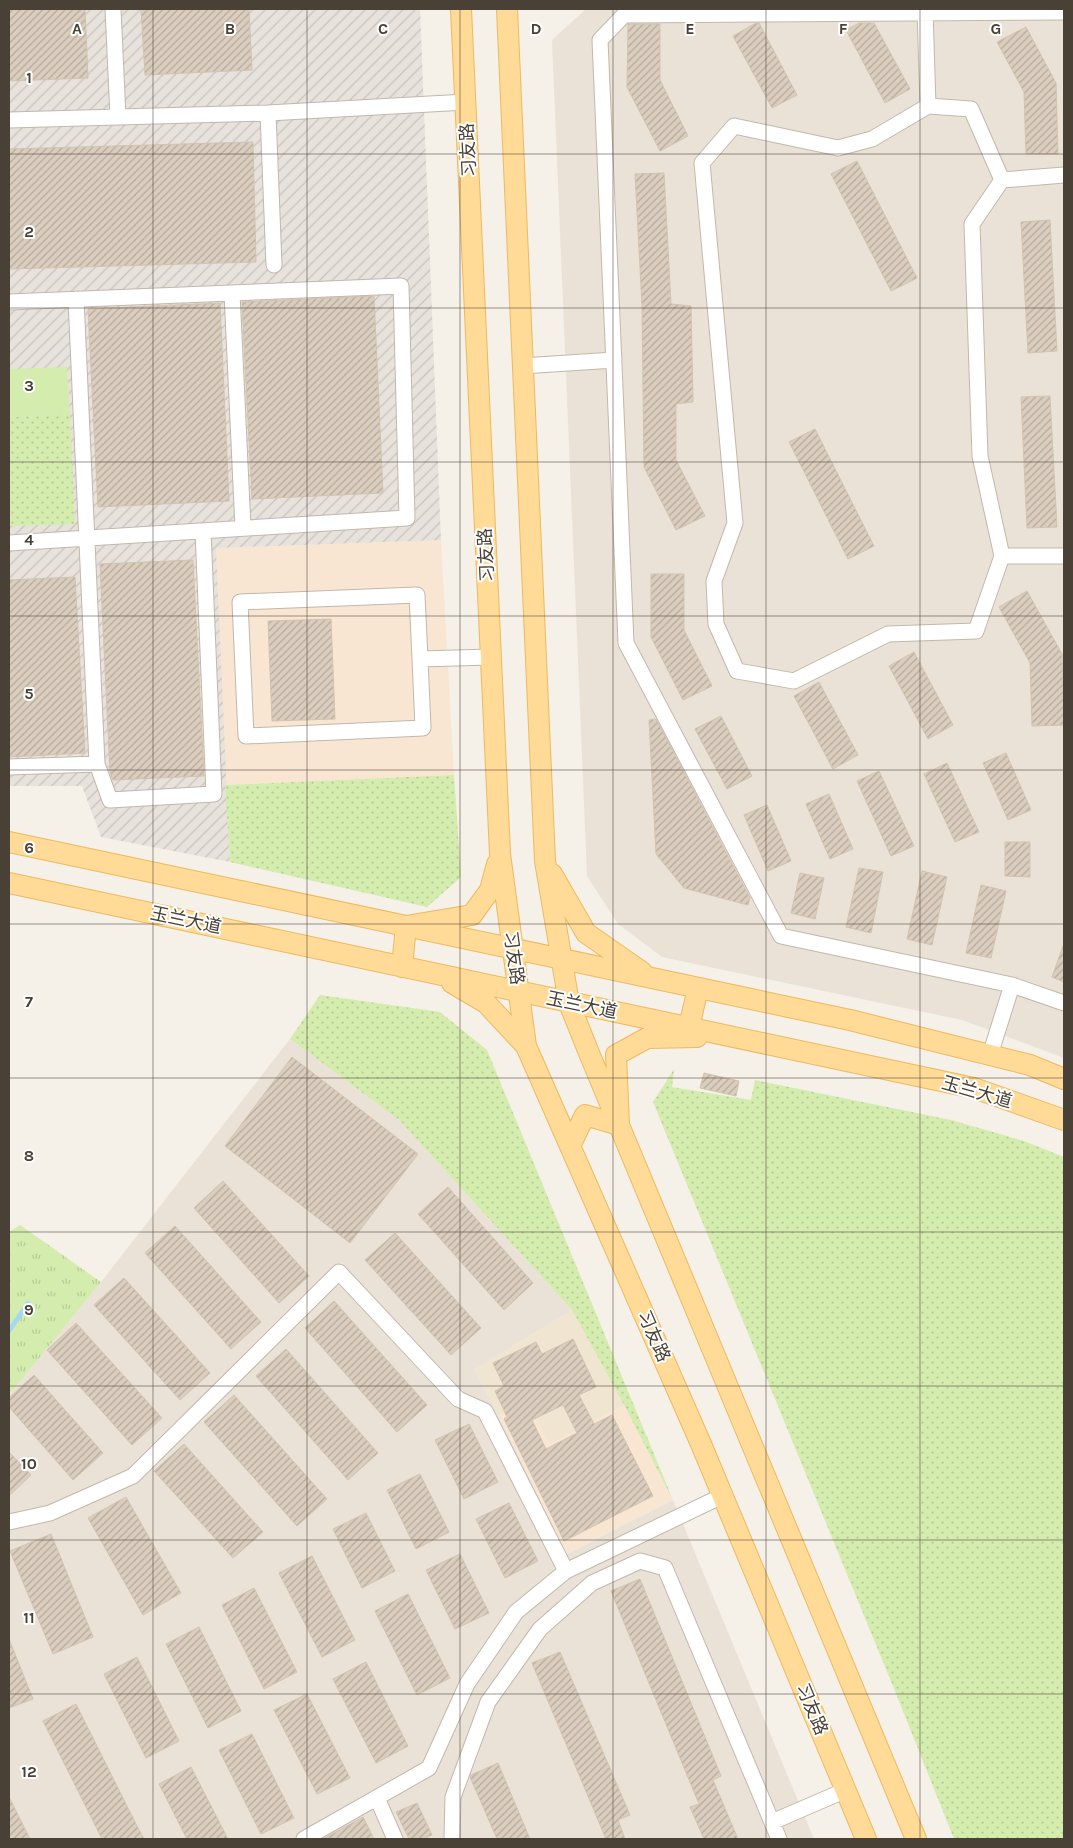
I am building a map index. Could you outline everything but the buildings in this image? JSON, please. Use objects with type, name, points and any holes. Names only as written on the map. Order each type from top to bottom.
[{"type":"main road","name":"习友路","points":[[461,9],[500,854],[526,1046],[722,1496],[866,1839]]},
{"type":"main road","points":[[507,9],[545,861],[569,1002],[916,1839]]},
{"type":"main road","points":[[9,842],[850,1020],[1030,1065],[1064,1079]]},
{"type":"main road","points":[[406,926],[472,915],[490,890],[500,854]]},
{"type":"main road","points":[[545,861],[586,933],[650,977]]},
{"type":"main road","name":"玉兰大道","points":[[9,883],[974,1088],[1064,1120]]},
{"type":"main road","points":[[402,966],[406,926]]},
{"type":"main road","points":[[438,974],[486,1003],[526,1046]]},
{"type":"main road","points":[[688,1027],[698,988]]},
{"type":"main road","points":[[619,1125],[616,1055],[647,1038],[726,1036]]},
{"type":"main road","points":[[570,1146],[585,1115],[619,1125]]},
{"type":"street","points":[[113,9],[118,117]]},
{"type":"street","points":[[925,11],[928,106]]},
{"type":"street","points":[[1064,12],[925,11],[624,15],[600,40],[626,643],[781,936],[1012,985],[1064,1003]]},
{"type":"street","points":[[9,120],[268,113],[466,102]]},
{"type":"street","points":[[928,106],[971,109],[1002,180],[972,224],[980,456],[1002,556],[976,631],[888,634],[794,681],[737,672],[716,624],[714,581],[735,523],[702,164],[734,126],[838,148],[872,139],[928,106]]},
{"type":"street","points":[[268,113],[274,265]]},
{"type":"street","points":[[1002,180],[1064,176]]},
{"type":"street","points":[[9,302],[401,286],[408,518],[9,543]]},
{"type":"street","points":[[232,293],[242,528]]},
{"type":"street","points":[[76,299],[98,764],[110,800],[214,794],[203,531]]},
{"type":"street","points":[[522,366],[614,360]]},
{"type":"street","points":[[1002,556],[1064,556]]},
{"type":"street","points":[[417,595],[420,659],[423,728],[246,736],[240,602],[417,595]]},
{"type":"street","points":[[420,659],[491,657]]},
{"type":"street","points":[[9,767],[98,764]]},
{"type":"street","points":[[990,1055],[1012,985]]},
{"type":"street","points":[[9,1522],[50,1513],[133,1476],[339,1272],[458,1399],[485,1411],[566,1571]]},
{"type":"street","points":[[304,1839],[429,1768],[467,1684],[516,1612],[566,1571],[722,1496]]},
{"type":"street","points":[[452,1839],[452,1797],[488,1702],[540,1630],[592,1583],[640,1562],[665,1568],[779,1839]]},
{"type":"street","points":[[772,1822],[846,1790]]},
{"type":"street","points":[[377,1798],[395,1839]]},
{"type":"shaded area","points":[[9,9],[420,9],[441,540],[216,548],[230,862],[101,837],[82,786],[9,786]]},
{"type":"shaded area","points":[[586,9],[1064,9],[1064,1058],[962,1020],[662,957],[618,924],[587,876],[552,40]]},
{"type":"shaded area","points":[[441,540],[454,775],[225,785],[216,548]]},
{"type":"shaded area","points":[[290,1039],[399,1120],[572,1310],[474,1370],[499,1416],[567,1554],[673,1500],[814,1839],[9,1839],[9,1395],[101,1282]]},
{"type":"shaded area","points":[[572,1310],[624,1405],[550,1444],[528,1403],[499,1416],[474,1370]]},
{"type":"shaded area","points":[[528,1403],[550,1444],[624,1405],[673,1500],[567,1554],[499,1416]]},
{"type":"green space","points":[[67,367],[70,414],[9,417],[9,369]]},
{"type":"green space","points":[[70,414],[75,524],[9,526],[9,417]]},
{"type":"green space","points":[[454,775],[461,877],[427,907],[230,862],[225,785]]},
{"type":"green space","points":[[320,995],[440,1012],[487,1050],[673,1500],[572,1310],[399,1120],[290,1039]]},
{"type":"green space","points":[[674,1069],[672,1087],[751,1100],[755,1080],[951,1120],[1024,1141],[1064,1157],[1064,1839],[954,1839],[653,1102]]},
{"type":"green space","points":[[20,1225],[101,1282],[9,1395],[9,1232]]},
{"type":"waterway","points":[[9,1331],[28,1303]]}]
